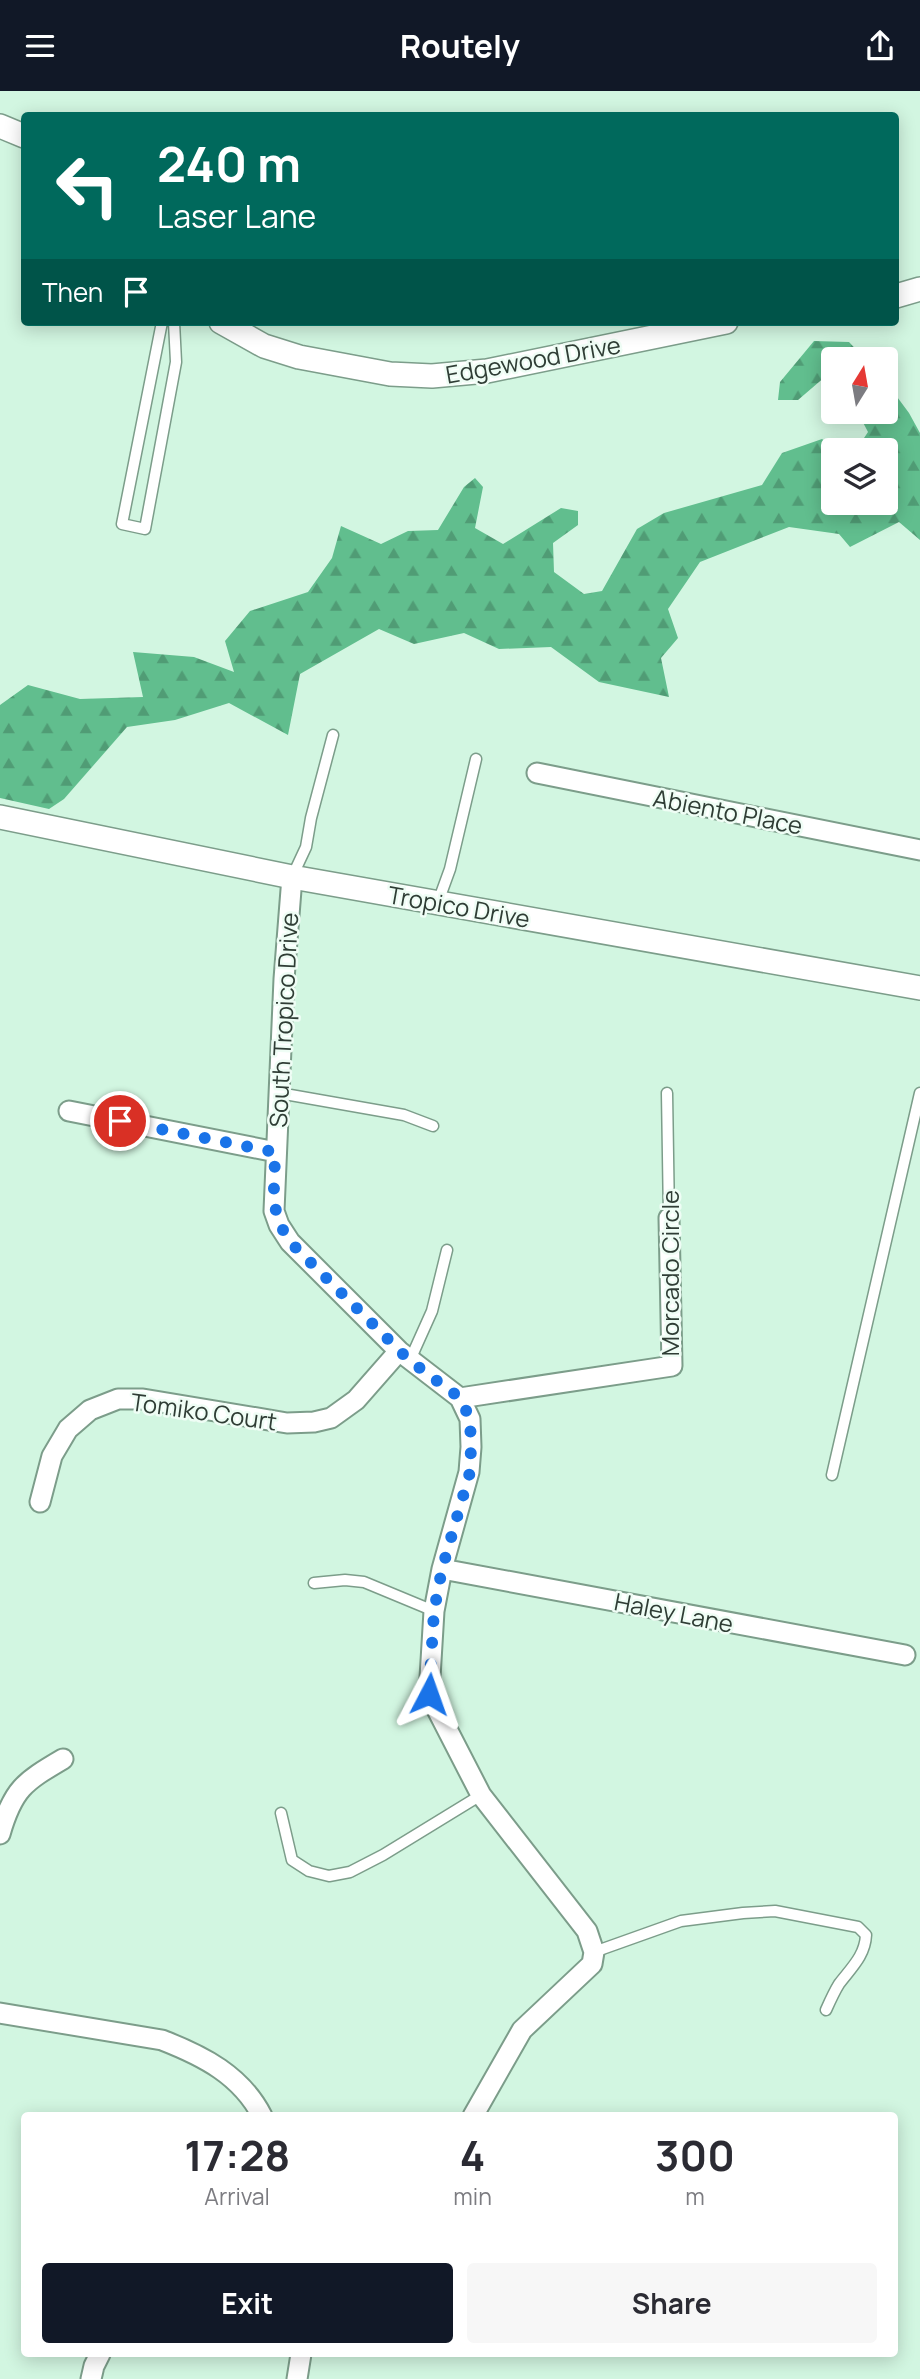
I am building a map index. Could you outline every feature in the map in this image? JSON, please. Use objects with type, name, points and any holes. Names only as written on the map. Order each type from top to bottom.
[{"type":"street","points":[[899,295],[920,289]]},
{"type":"street","name":"Edgewood Drive","points":[[227,326],[264,346],[299,357],[390,374],[432,376],[487,371],[706,326]]},
{"type":"street","name":"Abiento Place","points":[[537,772],[920,850]]},
{"type":"street","name":"Tropico Drive","points":[[0,817],[292,877],[920,988]]},
{"type":"street","name":"South Tropico Drive","points":[[292,877],[275,1152],[274,1211],[290,1242],[404,1355],[460,1398]]},
{"type":"street","points":[[69,1111],[275,1152]]},
{"type":"street","name":"Morcado Circle","points":[[460,1398],[672,1366],[669,1218]]},
{"type":"street","name":"Tomiko Court","points":[[40,1502],[52,1456],[68,1429],[90,1410],[118,1399],[143,1399],[287,1423],[314,1422],[331,1418],[356,1400],[404,1355]]},
{"type":"street","points":[[460,1398],[470,1419],[470,1472],[442,1569],[434,1611],[429,1694],[481,1795],[587,1931],[594,1952],[592,1964],[522,2030],[475,2112]]},
{"type":"street","name":"Haley Lane","points":[[442,1569],[905,1655]]},
{"type":"street","points":[[0,1834],[7,1811],[26,1781],[63,1759]]},
{"type":"street","points":[[0,2013],[162,2040],[199,2055],[236,2080],[259,2112]]},
{"type":"street","points":[[91,2379],[98,2357]]},
{"type":"street","points":[[297,2379],[301,2357]]},
{"type":"lane","points":[[161,326],[121,524],[145,529],[176,362],[174,326]]},
{"type":"lane","points":[[292,877],[306,847],[333,735]]},
{"type":"lane","points":[[438,903],[450,869],[476,759]]},
{"type":"lane","points":[[279,1093],[404,1115],[433,1126]]},
{"type":"lane","name":"Morcado Circle","points":[[667,1093],[669,1218]]},
{"type":"lane","points":[[832,1475],[920,1093]]},
{"type":"lane","points":[[404,1355],[432,1311],[447,1250]]},
{"type":"lane","points":[[314,1583],[345,1580],[364,1583],[434,1611]]},
{"type":"lane","points":[[281,1812],[292,1860],[309,1871],[329,1876],[350,1872],[383,1855],[481,1795]]},
{"type":"lane","points":[[594,1952],[681,1921],[743,1913],[775,1911],[859,1927],[866,1935],[866,1943],[858,1962],[838,1986],[826,2010]]},
{"type":"green space","points":[[814,341],[849,342],[854,347],[821,347],[821,380],[798,400],[778,400],[780,382]]},
{"type":"green space","points":[[898,398],[920,433],[920,540],[899,522],[850,547],[839,534],[789,527],[700,562],[668,609],[678,638],[661,658],[669,697],[599,682],[551,647],[499,649],[464,633],[414,644],[379,629],[300,674],[288,735],[229,703],[175,720],[127,727],[64,799],[49,809],[0,798],[0,705],[28,685],[80,699],[143,697],[133,652],[194,657],[234,672],[225,641],[250,611],[308,592],[332,558],[341,526],[381,544],[408,531],[438,530],[464,487],[475,478],[483,487],[475,528],[503,544],[561,508],[578,511],[578,525],[553,543],[554,572],[584,594],[602,591],[637,529],[664,513],[762,485],[782,453],[821,439],[821,515],[898,515],[898,438],[864,438],[868,432],[864,424],[898,424]]},
{"type":"route","points":[[120,1121],[275,1152],[274,1211],[290,1242],[409,1360],[460,1398],[470,1419],[470,1472],[442,1569],[434,1611],[429,1694]]}]
